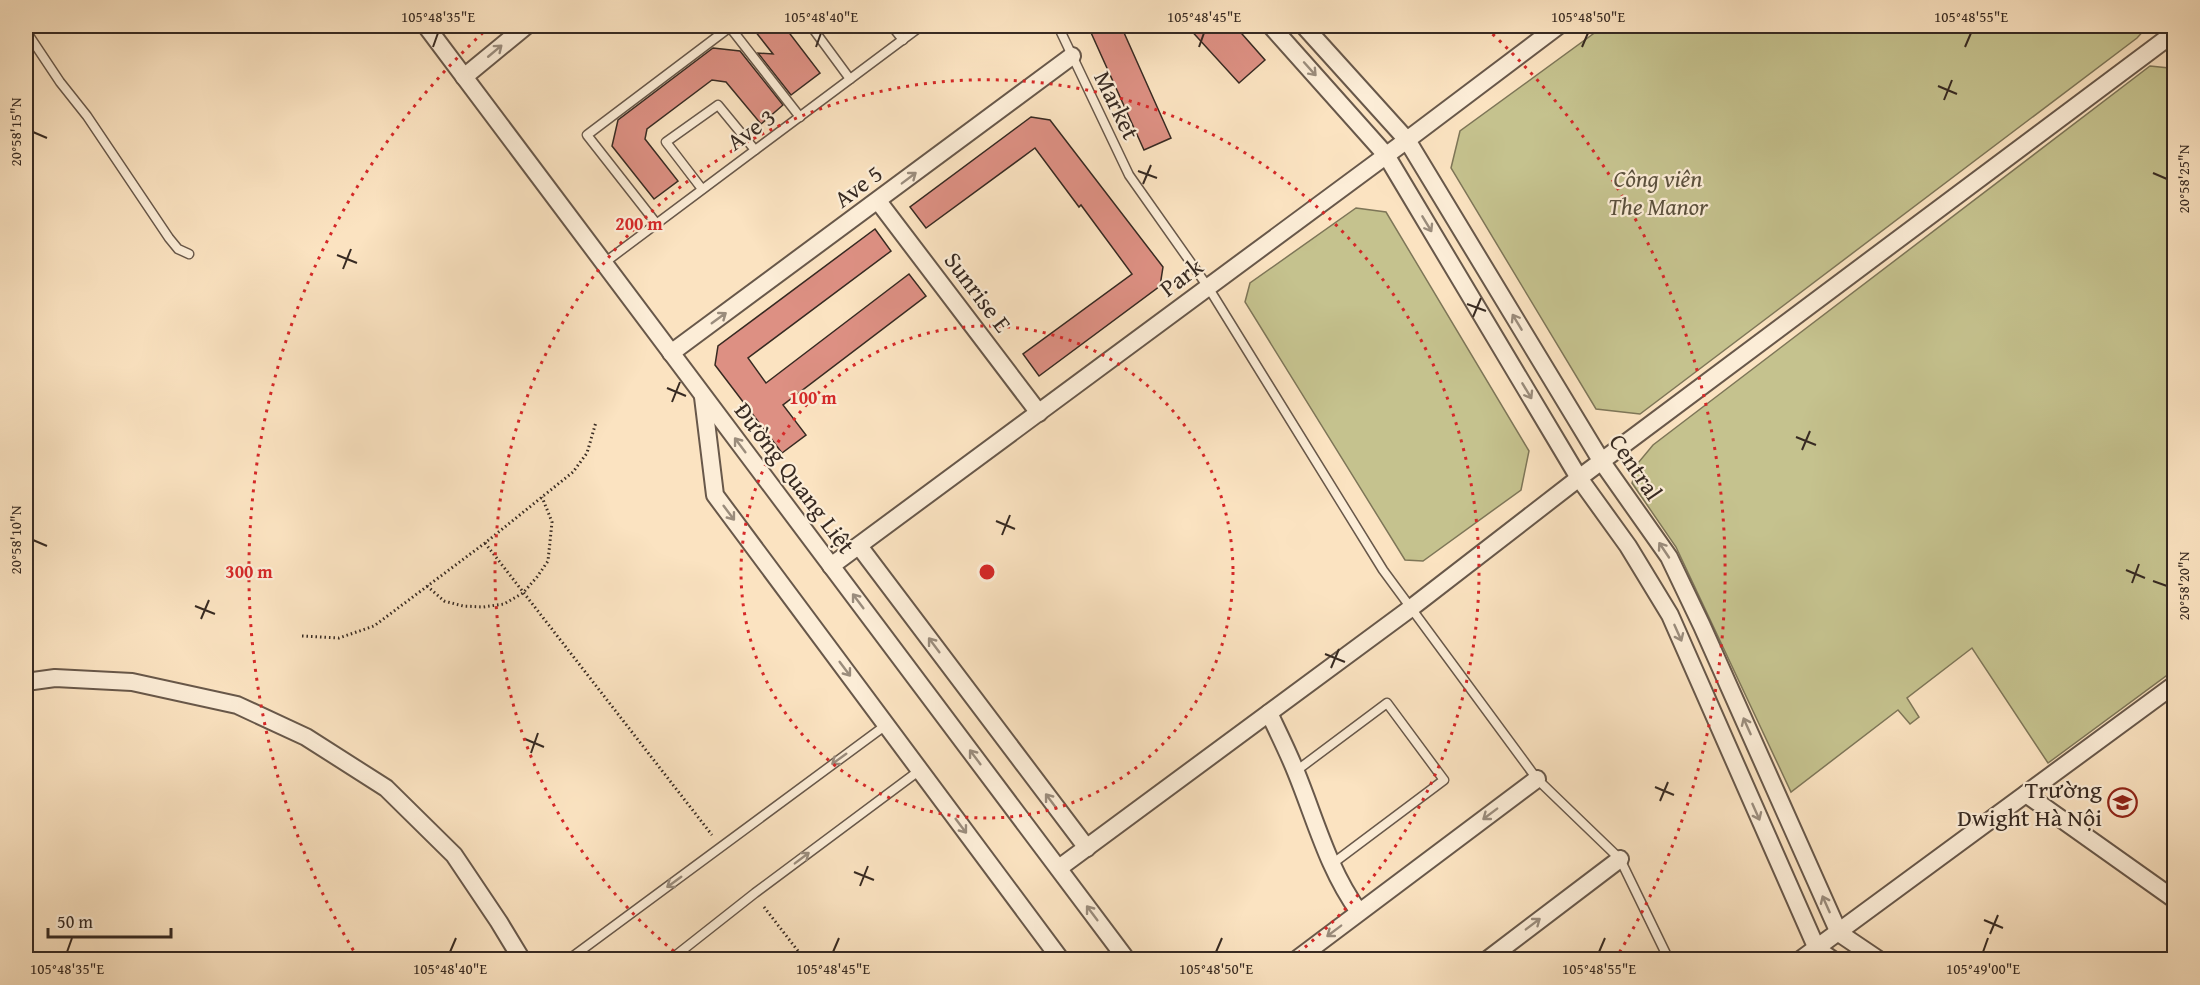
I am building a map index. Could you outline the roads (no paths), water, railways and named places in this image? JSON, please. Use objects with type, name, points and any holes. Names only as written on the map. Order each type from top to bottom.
[{"type":"street","name":"Đường Quang Liệt","points":[[426,26],[1127,960]]},
{"type":"street","points":[[465,77],[526,26]]},
{"type":"street","points":[[1271,26],[1386,155],[1579,478],[1628,546],[1670,615],[1817,949],[1833,960]]},
{"type":"street","name":"Central","points":[[1305,26],[1407,141],[1602,462],[1669,557],[1839,933]]},
{"type":"street","name":"Park","points":[[831,566],[1407,141],[1558,26]]},
{"type":"street","points":[[1059,868],[1411,608],[1579,478],[2175,33]]},
{"type":"street","name":"Ave 5","points":[[671,353],[1072,56]]},
{"type":"street","name":"Sunrise E","points":[[879,201],[1039,413]]},
{"type":"street","points":[[703,396],[715,495],[1061,960]]},
{"type":"street","points":[[859,546],[1087,848]]},
{"type":"street","points":[[26,682],[55,678],[132,682],[237,705],[306,737],[386,788],[454,855],[522,960]]},
{"type":"street","points":[[1800,960],[2175,685]]},
{"type":"street","points":[[1269,713],[1296,771],[1330,865],[1359,912]]},
{"type":"street","points":[[1296,960],[1537,778]]},
{"type":"street","points":[[2026,794],[2175,899]]},
{"type":"street","points":[[1487,960],[1620,859]]},
{"type":"street","points":[[1839,933],[1879,960]]},
{"type":"lane","points":[[656,223],[587,135],[730,26],[800,117]]},
{"type":"lane","points":[[811,26],[850,79]]},
{"type":"lane","points":[[892,26],[903,39]]},
{"type":"lane","name":"Ave 3","points":[[604,263],[921,26]]},
{"type":"lane","name":"Market","points":[[1058,26],[1129,175],[1208,287],[1383,570],[1537,778],[1620,859],[1669,960]]},
{"type":"lane","points":[[26,32],[60,82],[87,116],[169,238],[178,249],[189,254]]},
{"type":"lane","points":[[702,189],[666,142],[718,105],[755,150]]},
{"type":"lane","points":[[1296,771],[1387,703],[1444,780],[1330,865]]},
{"type":"lane","points":[[568,960],[886,725]]},
{"type":"lane","points":[[669,960],[920,770]]},
{"type":"place","name":"Trường Dwight Hà Nội","points":[[2123,803]]},
{"type":"park label","name":"Công viên The Manor","points":[[1658,192]]}]
